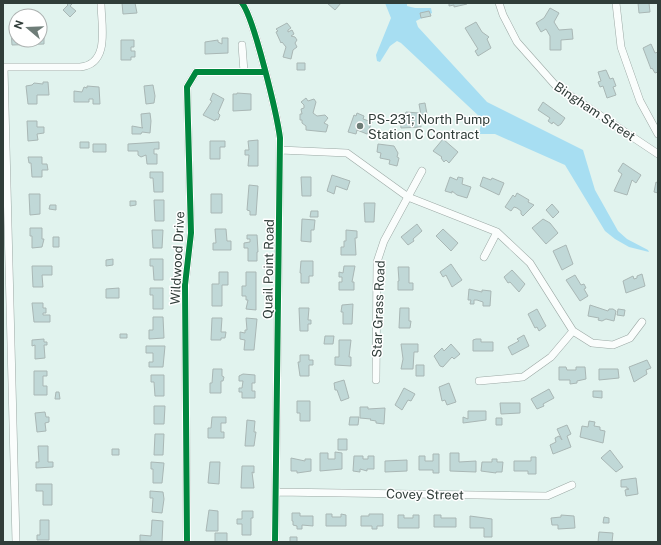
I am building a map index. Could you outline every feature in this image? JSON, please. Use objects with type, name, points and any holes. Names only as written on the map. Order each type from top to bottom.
[{"type":"street","points":[[16,542],[4,67],[80,67],[90,65],[98,58],[102,49],[101,3]]},
{"type":"street","name":"Quail Point Road","points":[[242,3],[246,9],[278,124],[280,150],[275,542]]},
{"type":"street","name":"Bingham Street","points":[[499,3],[503,15],[517,42],[556,86],[658,154]]},
{"type":"street","points":[[616,3],[621,47],[640,101],[658,134]]},
{"type":"street","points":[[242,45],[244,72],[264,72]]},
{"type":"street","name":"Wildwood Drive","points":[[187,542],[185,285],[191,233],[188,87],[196,72],[244,72]]},
{"type":"street","points":[[280,150],[347,153],[408,197],[498,232],[530,263],[573,331],[592,343],[613,345],[630,338],[642,322]]},
{"type":"street","name":"Star Grass Road","points":[[376,380],[377,262],[384,241],[422,171]]},
{"type":"street","points":[[484,257],[498,232]]},
{"type":"street","points":[[479,381],[523,377],[551,357],[573,331]]},
{"type":"street","name":"Covey Street","points":[[276,492],[547,496],[572,485]]},
{"type":"water","points":[[385,3],[407,3],[407,6],[415,8],[431,8],[432,13],[416,21],[418,27],[487,102],[583,150],[595,190],[618,231],[627,239],[648,250],[649,252],[629,247],[605,231],[565,165],[495,134],[479,134],[482,119],[401,43],[397,41],[390,46],[380,62],[377,61],[376,55],[391,18]]},
{"type":"building","points":[[66,3],[73,3],[70,6],[76,11],[70,17],[63,10],[68,5]]},
{"type":"building","points":[[122,3],[135,3],[137,13],[123,14]]},
{"type":"building","points":[[327,3],[341,3],[335,10]]},
{"type":"building","points":[[449,3],[467,4],[454,7],[454,5],[449,6]]},
{"type":"building","points":[[638,3],[649,3],[650,12],[639,13]]},
{"type":"building","points":[[550,8],[559,13],[554,22],[559,30],[572,29],[573,39],[561,40],[561,50],[550,50],[550,36],[546,29],[541,32],[536,23],[544,18]]},
{"type":"building","points":[[429,11],[431,16],[421,18],[420,13]]},
{"type":"building","points":[[476,22],[482,32],[489,37],[487,39],[491,48],[478,56],[475,51],[478,49],[465,28]]},
{"type":"building","points":[[287,23],[291,28],[288,32],[292,30],[294,34],[291,36],[295,37],[297,40],[295,43],[297,47],[293,50],[291,59],[283,57],[286,47],[282,42],[281,43],[276,32],[278,31],[276,29]]},
{"type":"building","points":[[222,38],[228,38],[228,53],[205,54],[205,42],[218,40],[218,42],[222,44]]},
{"type":"building","points":[[121,40],[134,40],[134,47],[131,47],[131,51],[135,51],[135,57],[131,57],[131,60],[121,60]]},
{"type":"building","points":[[651,44],[655,53],[658,52],[658,72],[655,73],[652,68],[651,69],[643,48]]},
{"type":"building","points":[[297,63],[305,63],[305,70],[297,70]]},
{"type":"building","points":[[606,70],[610,79],[613,78],[616,86],[613,87],[616,95],[607,98],[603,86],[600,87],[598,82],[601,81],[598,72]]},
{"type":"building","points":[[43,82],[48,82],[49,95],[37,95],[37,104],[28,104],[26,86],[34,83],[43,84]]},
{"type":"building","points":[[153,85],[155,96],[154,103],[146,104],[144,86]]},
{"type":"building","points":[[87,86],[99,87],[100,104],[93,104],[93,99],[89,99],[89,102],[74,102],[74,91],[82,92],[84,87],[87,88]]},
{"type":"building","points":[[213,93],[224,99],[218,113],[220,115],[218,120],[216,119],[215,121],[203,115],[212,101],[210,100]]},
{"type":"building","points":[[233,94],[251,94],[251,110],[233,111]]},
{"type":"building","points":[[306,98],[308,101],[314,99],[316,102],[313,113],[317,116],[325,115],[328,118],[324,123],[328,125],[326,132],[306,130],[306,126],[302,123],[302,120],[300,120],[300,114],[302,114],[301,109],[304,108],[304,105],[301,102]]},
{"type":"building","points":[[543,102],[565,118],[561,124],[558,126],[553,122],[552,124],[548,121],[550,118],[538,110]]},
{"type":"building","points":[[425,103],[427,114],[421,115],[419,104]]},
{"type":"building","points":[[406,112],[419,113],[421,127],[401,128],[400,119],[404,118]]},
{"type":"building","points":[[150,113],[150,133],[142,132],[141,134],[132,134],[132,126],[143,128],[141,114]]},
{"type":"building","name":"PS-231; North Pump Station C Contract","points":[[357,113],[364,116],[363,119],[372,122],[367,134],[357,130],[356,134],[348,132],[354,115],[356,116]]},
{"type":"building","points":[[27,121],[37,121],[37,127],[44,127],[44,133],[37,134],[38,140],[28,141]]},
{"type":"building","points":[[443,139],[458,152],[449,163],[446,160],[444,162],[441,158],[442,157],[433,151]]},
{"type":"building","points":[[258,140],[258,166],[248,166],[249,155],[245,155],[245,150],[249,150],[248,141]]},
{"type":"building","points":[[210,141],[225,141],[225,147],[220,147],[220,159],[210,159]]},
{"type":"building","points":[[80,142],[89,142],[89,148],[80,148]]},
{"type":"building","points":[[159,142],[159,149],[154,149],[154,154],[157,154],[157,164],[147,164],[146,155],[141,157],[138,155],[138,151],[128,151],[128,144]]},
{"type":"building","points":[[93,144],[106,144],[106,152],[93,152]]},
{"type":"building","points":[[378,144],[394,146],[398,153],[397,157],[399,158],[397,166],[389,164],[390,160],[380,158],[381,153],[377,152]]},
{"type":"building","points":[[28,157],[42,157],[42,164],[47,164],[48,170],[42,170],[42,177],[32,177],[31,163],[29,163]]},
{"type":"building","points":[[623,163],[641,175],[636,183],[632,180],[627,195],[614,191],[622,174],[618,171]]},
{"type":"building","points":[[150,172],[163,172],[163,192],[154,192],[153,178],[150,178]]},
{"type":"building","points":[[332,175],[350,181],[347,190],[336,186],[334,194],[327,191]]},
{"type":"building","points":[[301,177],[311,177],[311,196],[302,196]]},
{"type":"building","points":[[450,177],[457,180],[458,177],[463,178],[462,184],[471,187],[467,198],[457,195],[452,191],[452,193],[445,191]]},
{"type":"building","points":[[483,177],[491,180],[492,178],[504,183],[499,195],[480,186]]},
{"type":"building","points":[[656,182],[658,183],[658,193],[654,192]]},
{"type":"building","points":[[249,185],[258,186],[256,215],[250,215],[250,211],[247,210]]},
{"type":"building","points":[[517,193],[529,200],[528,202],[534,205],[523,216],[521,211],[517,208],[514,207],[511,211],[505,207],[513,195],[515,197]]},
{"type":"building","points":[[29,194],[40,194],[40,214],[30,215]]},
{"type":"building","points":[[211,194],[222,194],[222,213],[211,213]]},
{"type":"building","points":[[154,200],[164,200],[164,221],[155,221]]},
{"type":"building","points":[[130,201],[136,201],[136,205],[130,206]]},
{"type":"building","points":[[364,203],[375,203],[374,222],[365,222]]},
{"type":"building","points":[[552,204],[559,212],[553,218],[546,210]]},
{"type":"building","points":[[50,205],[56,205],[56,210],[49,209]]},
{"type":"building","points":[[311,211],[318,211],[318,217],[310,217]]},
{"type":"building","points":[[302,219],[315,220],[314,230],[311,230],[311,242],[301,241]]},
{"type":"building","points":[[543,219],[550,223],[558,233],[546,244],[532,228]]},
{"type":"building","points":[[417,224],[422,231],[413,239],[414,241],[408,245],[401,237]]},
{"type":"building","points":[[30,228],[42,228],[42,239],[44,239],[42,247],[32,248]]},
{"type":"building","points":[[215,229],[226,229],[227,241],[231,241],[231,250],[213,250],[213,243],[216,243]]},
{"type":"building","points":[[443,229],[458,243],[451,251],[436,236]]},
{"type":"building","points":[[152,230],[163,230],[162,248],[153,248]]},
{"type":"building","points":[[346,230],[357,231],[357,238],[355,238],[356,255],[341,255],[341,247],[344,247],[344,241],[346,241]]},
{"type":"building","points":[[247,235],[257,235],[257,261],[248,261],[248,248],[244,248],[244,243],[250,242],[250,239],[247,239]]},
{"type":"building","points":[[53,237],[59,237],[59,247],[53,247]]},
{"type":"building","points":[[566,245],[573,264],[562,270],[553,251]]},
{"type":"building","points":[[113,259],[113,265],[106,266],[106,260]]},
{"type":"building","points":[[150,259],[163,259],[163,280],[154,280],[153,266],[150,266]]},
{"type":"building","points":[[301,261],[313,261],[313,276],[309,276],[309,283],[301,283]]},
{"type":"building","points":[[451,264],[462,280],[452,287],[446,275],[443,277],[440,272]]},
{"type":"building","points":[[32,266],[52,266],[52,275],[42,275],[43,287],[33,287]]},
{"type":"building","points":[[344,266],[355,266],[352,282],[354,282],[354,290],[339,290],[339,282],[342,282],[342,277],[339,277],[339,272],[343,273]]},
{"type":"building","points":[[398,267],[409,267],[409,283],[413,283],[413,290],[398,290]]},
{"type":"building","points":[[512,270],[525,284],[519,292],[510,282],[508,283],[504,277]]},
{"type":"building","points":[[219,272],[228,272],[228,285],[222,285],[222,306],[212,306],[212,284],[219,284]]},
{"type":"building","points":[[246,272],[256,272],[256,310],[246,309],[248,300],[246,300],[246,296],[242,296],[242,286],[246,286]]},
{"type":"building","points":[[642,274],[645,286],[626,293],[623,281],[633,276],[634,279],[637,278],[637,276]]},
{"type":"building","points":[[575,275],[581,285],[584,284],[586,288],[584,289],[588,296],[580,301],[566,280]]},
{"type":"building","points":[[119,288],[119,298],[106,298],[106,289]]},
{"type":"building","points":[[150,288],[163,288],[163,309],[153,309],[153,295],[150,295]]},
{"type":"building","points":[[469,289],[482,292],[482,290],[491,291],[490,306],[483,306],[483,302],[477,300],[474,300],[474,304],[470,304],[471,300],[468,300]]},
{"type":"building","points":[[32,303],[43,303],[43,308],[46,308],[46,313],[43,313],[43,315],[50,315],[50,322],[34,322]]},
{"type":"building","points":[[353,304],[352,324],[343,324],[343,312],[341,312],[342,305]]},
{"type":"building","points":[[590,305],[608,311],[609,309],[613,309],[616,311],[614,321],[606,319],[602,321],[598,320],[599,318],[588,316]]},
{"type":"building","points":[[299,308],[309,308],[308,320],[311,320],[311,324],[308,324],[308,331],[300,331]]},
{"type":"building","points":[[400,308],[409,308],[409,321],[411,321],[410,328],[399,328]]},
{"type":"building","points":[[537,309],[546,326],[539,331],[537,327],[535,328],[528,314]]},
{"type":"building","points":[[618,309],[625,310],[624,316],[617,315]]},
{"type":"building","points":[[153,317],[163,317],[164,338],[149,339],[149,330],[153,330]]},
{"type":"building","points":[[212,318],[222,318],[221,332],[226,332],[225,338],[221,338],[221,340],[211,340]]},
{"type":"building","points":[[246,318],[257,319],[254,350],[244,350],[245,340],[240,339],[240,332],[245,333],[245,330],[247,330]]},
{"type":"building","points":[[120,334],[127,334],[127,338],[120,338]]},
{"type":"building","points":[[524,335],[529,346],[512,355],[508,347],[519,341],[517,339]]},
{"type":"building","points":[[325,336],[334,336],[333,344],[324,344]]},
{"type":"building","points":[[44,339],[44,342],[47,342],[47,345],[44,345],[45,358],[35,359],[35,345],[32,346],[32,340]]},
{"type":"building","points":[[481,339],[481,342],[493,342],[493,351],[473,351],[473,340]]},
{"type":"building","points":[[339,340],[351,340],[349,357],[351,357],[351,366],[335,365],[335,357],[339,357]]},
{"type":"building","points":[[401,344],[418,344],[418,352],[414,352],[413,369],[401,369],[403,359]]},
{"type":"building","points":[[451,344],[460,354],[454,359],[452,357],[443,367],[440,366],[434,356],[442,348],[444,351]]},
{"type":"building","points":[[146,346],[165,346],[163,367],[149,367],[149,362],[153,362],[153,353],[146,353]]},
{"type":"building","points":[[300,355],[309,355],[309,360],[313,360],[313,365],[309,365],[309,376],[300,376],[298,362],[300,362]]},
{"type":"building","points":[[647,360],[651,368],[646,370],[647,374],[634,382],[629,367]]},
{"type":"building","points":[[416,365],[424,365],[424,376],[416,376]]},
{"type":"building","points":[[559,367],[566,367],[567,370],[576,370],[576,367],[585,367],[586,379],[570,384],[570,380],[559,380]]},
{"type":"building","points":[[213,369],[222,369],[222,376],[224,377],[223,381],[221,381],[221,393],[210,393],[210,383],[212,383]]},
{"type":"building","points":[[599,369],[618,369],[619,378],[599,380]]},
{"type":"building","points":[[34,371],[47,371],[47,376],[43,376],[43,386],[47,386],[47,395],[34,395]]},
{"type":"building","points":[[243,374],[255,375],[255,383],[252,383],[252,391],[255,391],[255,398],[242,398],[242,392],[239,392],[239,388],[242,388],[243,381],[239,381],[239,376]]},
{"type":"building","points":[[151,375],[164,375],[164,396],[155,396],[154,382],[151,382]]},
{"type":"building","points":[[344,380],[349,398],[341,401],[337,390],[335,390],[334,383]]},
{"type":"building","points":[[449,383],[456,402],[447,405],[445,400],[442,401],[439,387]]},
{"type":"building","points":[[404,388],[415,394],[411,401],[408,400],[402,410],[395,405]]},
{"type":"building","points":[[549,389],[554,398],[543,404],[544,406],[537,409],[531,399]]},
{"type":"building","points":[[593,391],[602,391],[602,398],[593,397]]},
{"type":"building","points":[[56,392],[59,392],[60,399],[55,399]]},
{"type":"building","points":[[297,401],[310,401],[310,421],[300,421],[300,413],[297,413]]},
{"type":"building","points":[[500,403],[520,403],[520,413],[501,414]]},
{"type":"building","points":[[154,406],[165,406],[164,424],[154,424]]},
{"type":"building","points":[[360,407],[368,407],[368,409],[385,408],[384,424],[376,423],[376,421],[370,420],[371,419],[360,418]]},
{"type":"building","points":[[468,411],[486,411],[486,420],[463,423],[463,417],[468,419]]},
{"type":"building","points":[[45,412],[46,417],[49,417],[49,422],[45,423],[46,431],[37,432],[35,413]]},
{"type":"building","points":[[212,417],[226,417],[226,423],[221,423],[221,432],[224,432],[224,438],[208,438],[208,428],[211,428]]},
{"type":"building","points":[[350,417],[359,417],[358,425],[349,425]]},
{"type":"building","points":[[496,418],[502,418],[502,425],[496,425]]},
{"type":"building","points":[[247,420],[255,421],[254,432],[256,432],[254,446],[245,446]]},
{"type":"building","points":[[589,421],[595,422],[594,426],[600,427],[600,430],[605,431],[603,443],[580,437],[582,426],[588,427]]},
{"type":"building","points":[[567,425],[571,434],[567,436],[571,447],[553,454],[550,445],[556,442],[555,438],[559,436],[562,440],[557,429]]},
{"type":"building","points":[[155,434],[164,434],[163,455],[154,455]]},
{"type":"building","points":[[338,439],[347,439],[347,450],[338,450]]},
{"type":"building","points":[[38,446],[48,446],[48,462],[53,462],[53,467],[36,468],[36,462],[39,462]]},
{"type":"building","points":[[112,449],[119,449],[119,455],[112,455]]},
{"type":"building","points":[[610,450],[623,467],[616,472],[601,458]]},
{"type":"building","points":[[335,452],[342,453],[342,469],[320,471],[320,453],[328,453],[328,459],[335,459]]},
{"type":"building","points":[[450,453],[459,453],[459,462],[476,461],[476,472],[450,471]]},
{"type":"building","points":[[433,454],[439,454],[439,473],[433,473],[433,470],[419,470],[419,456],[425,456],[425,461],[433,461]]},
{"type":"building","points":[[354,456],[363,456],[363,459],[368,459],[368,456],[374,456],[374,469],[367,469],[367,471],[360,469],[360,472],[353,471]]},
{"type":"building","points":[[531,457],[536,457],[536,474],[528,474],[528,471],[514,471],[514,461],[531,461]]},
{"type":"building","points":[[291,458],[305,461],[305,459],[311,459],[311,471],[297,473],[297,471],[291,471]]},
{"type":"building","points":[[492,459],[497,459],[497,462],[503,462],[502,472],[496,473],[481,471],[482,462],[492,462]]},
{"type":"building","points":[[407,460],[407,471],[385,472],[385,461]]},
{"type":"building","points":[[151,462],[164,463],[162,483],[153,483],[153,469],[151,469]]},
{"type":"building","points":[[210,462],[220,462],[219,484],[208,483]]},
{"type":"building","points":[[242,466],[254,466],[254,473],[252,472],[254,488],[241,488]]},
{"type":"building","points":[[636,478],[638,494],[626,496],[625,490],[629,489],[627,489],[627,487],[621,487],[621,480]]},
{"type":"building","points":[[36,484],[52,484],[52,505],[43,505],[43,491],[36,491]]},
{"type":"building","points":[[150,491],[163,492],[164,499],[162,513],[152,512],[153,498],[150,498]]},
{"type":"building","points":[[209,510],[218,511],[218,531],[206,531]]},
{"type":"building","points":[[242,511],[253,511],[253,518],[251,518],[251,535],[242,535],[242,524],[237,524],[237,519],[242,519]]},
{"type":"building","points":[[292,513],[300,513],[300,516],[313,516],[313,526],[302,525],[302,529],[297,529],[297,526],[293,525]]},
{"type":"building","points":[[326,514],[332,514],[332,517],[341,517],[341,514],[346,515],[346,526],[326,526]]},
{"type":"building","points":[[369,514],[383,514],[383,526],[377,526],[377,529],[372,529],[372,526],[361,526],[361,516],[369,516]]},
{"type":"building","points":[[398,515],[404,515],[404,518],[413,518],[413,515],[419,515],[419,528],[398,528]]},
{"type":"building","points":[[434,515],[441,515],[441,518],[456,518],[456,527],[434,527]]},
{"type":"building","points":[[561,515],[574,516],[575,528],[558,529],[558,525],[552,525],[551,518],[561,517]]},
{"type":"building","points":[[470,516],[492,519],[492,537],[484,537],[484,528],[470,528]]},
{"type":"building","points":[[604,517],[609,518],[609,523],[603,523]]},
{"type":"building","points":[[40,520],[49,520],[49,540],[37,540],[37,535],[40,535]]},
{"type":"building","points":[[152,520],[163,521],[162,542],[140,541],[140,535],[151,536]]},
{"type":"building","points":[[599,532],[613,533],[612,542],[598,542]]},
{"type":"building","points":[[215,533],[227,533],[227,542],[215,542]]},
{"type":"building","points":[[290,537],[297,537],[297,542],[290,542]]},
{"type":"cycle path","points":[[242,3],[253,27],[259,46],[280,138],[275,542]]},
{"type":"cycle path","points":[[187,542],[185,285],[191,233],[187,87],[196,72],[264,72]]},
{"type":"place","name":"PS-231; North Pump Station C Contract","points":[[360,126]]}]
